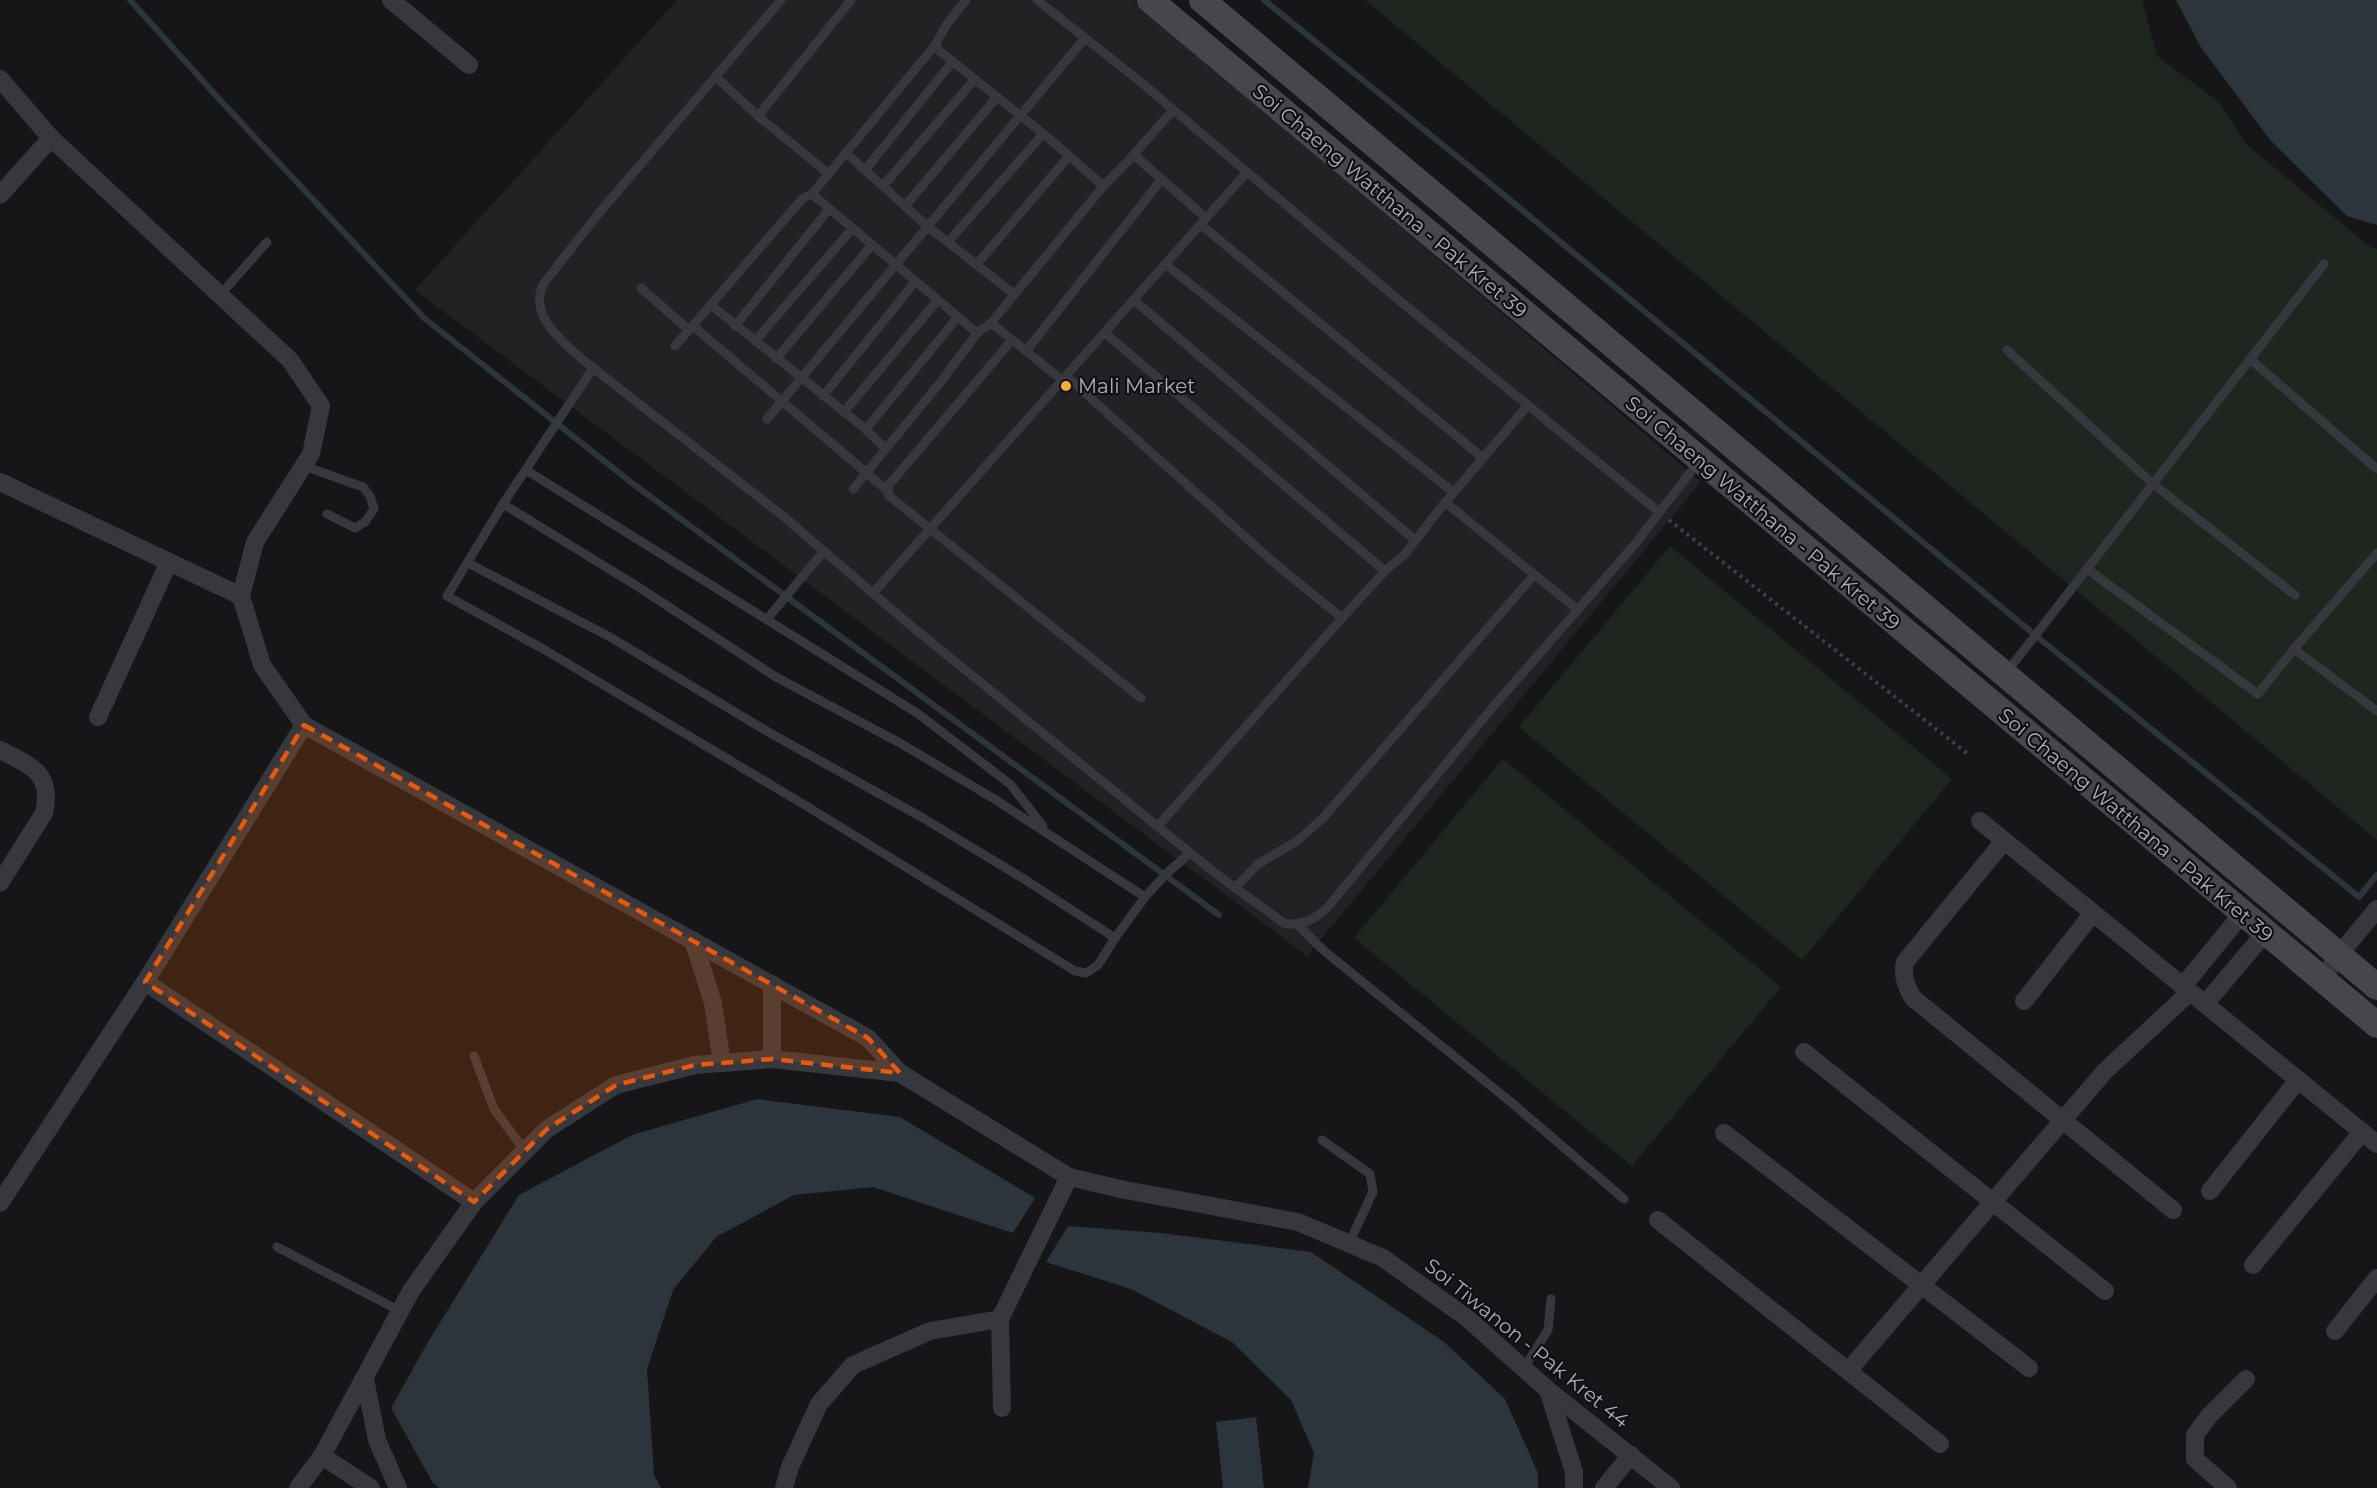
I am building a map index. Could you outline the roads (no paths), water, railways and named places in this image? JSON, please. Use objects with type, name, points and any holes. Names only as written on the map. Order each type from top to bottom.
[{"type":"main road","name":"Soi Chaeng Watthana - Pak Kret 39","points":[[1150,0],[2377,1025]]},
{"type":"main road","name":"Soi Chaeng Watthana - Pak Kret 39","points":[[1202,0],[2377,987]]},
{"type":"street","points":[[391,0],[469,65]]},
{"type":"street","points":[[0,79],[51,138],[290,360],[321,406],[311,454],[255,542],[241,596],[261,665],[304,724],[868,1038],[900,1073]]},
{"type":"street","points":[[0,195],[51,138]]},
{"type":"street","points":[[0,482],[241,596]]},
{"type":"street","points":[[98,717],[169,562]]},
{"type":"street","points":[[0,1203],[145,982],[304,724]]},
{"type":"street","points":[[0,750],[34,768],[43,778],[47,790],[44,813],[0,883]]},
{"type":"street","points":[[1980,821],[2377,1144]]},
{"type":"street","points":[[2004,841],[1905,963],[1903,971],[1906,987],[1913,998],[2174,1209]]},
{"type":"street","points":[[2322,981],[2338,956],[2377,909]]},
{"type":"street","points":[[2024,1001],[2093,913]]},
{"type":"street","points":[[1848,1371],[2105,1071],[2186,989],[2242,914]]},
{"type":"street","points":[[2205,1004],[2265,933]]},
{"type":"street","points":[[693,940],[713,1003],[722,1063]]},
{"type":"street","points":[[145,982],[474,1202]]},
{"type":"street","points":[[772,984],[772,1059]]},
{"type":"street","points":[[1804,1052],[2105,1290]]},
{"type":"street","name":"Soi Tiwanon - Pak Kret 44","points":[[298,1488],[322,1456],[411,1291],[474,1202],[547,1129],[616,1085],[695,1065],[772,1059],[900,1073],[1069,1176],[1125,1190],[1298,1222],[1383,1258],[1467,1318],[1548,1390],[1671,1488]]},
{"type":"street","points":[[2210,1191],[2298,1080]]},
{"type":"street","points":[[2253,1265],[2362,1132]]},
{"type":"street","points":[[1724,1133],[2029,1368]]},
{"type":"street","points":[[1002,1408],[1000,1318],[1069,1176]]},
{"type":"street","points":[[1658,1220],[1940,1444]]},
{"type":"street","points":[[2335,1330],[2377,1278]]},
{"type":"street","points":[[784,1488],[790,1467],[819,1404],[853,1365],[930,1331],[1000,1318]]},
{"type":"street","points":[[365,1378],[377,1440],[398,1488]]},
{"type":"street","points":[[2228,1488],[2195,1459],[2195,1435],[2209,1416],[2246,1379]]},
{"type":"street","points":[[1548,1390],[1574,1472],[1574,1488]]},
{"type":"street","points":[[1604,1488],[1631,1455]]},
{"type":"street","points":[[322,1456],[371,1488]]},
{"type":"lane","points":[[781,0],[599,213],[544,283],[538,294],[539,307],[554,333],[593,368],[783,516],[873,593],[1190,853],[1285,924],[1298,925],[1312,920],[1327,908],[1492,708],[1635,544],[1700,460]]},
{"type":"lane","points":[[758,116],[851,0]]},
{"type":"lane","points":[[675,346],[803,198],[812,194],[830,174],[936,44],[946,25],[966,0]]},
{"type":"lane","points":[[1037,0],[1173,110],[1401,302],[1659,512]]},
{"type":"lane","points":[[767,419],[1085,38]]},
{"type":"lane","points":[[936,44],[938,49],[1100,183],[1106,183]]},
{"type":"lane","points":[[865,170],[953,61]]},
{"type":"lane","points":[[716,77],[758,116],[830,174]]},
{"type":"lane","points":[[883,186],[975,79]]},
{"type":"lane","points":[[905,206],[997,97]]},
{"type":"lane","points":[[853,489],[943,379],[977,333],[991,323],[1106,183],[1173,110]]},
{"type":"lane","points":[[948,242],[1043,134]]},
{"type":"lane","points":[[846,153],[927,226],[1014,294]]},
{"type":"lane","points":[[1134,155],[1203,221],[1483,458]]},
{"type":"lane","points":[[977,264],[1069,156]]},
{"type":"lane","points":[[873,593],[1247,172]]},
{"type":"lane","points":[[1026,351],[1162,180]]},
{"type":"lane","points":[[812,194],[977,333]]},
{"type":"lane","points":[[735,326],[829,209]]},
{"type":"lane","points":[[755,341],[852,229]]},
{"type":"lane","points":[[220,295],[267,242]]},
{"type":"lane","points":[[776,359],[872,246]]},
{"type":"lane","points":[[1166,264],[1453,492]]},
{"type":"lane","points":[[2004,675],[2324,264]]},
{"type":"lane","points":[[823,396],[915,282]]},
{"type":"lane","points":[[641,288],[888,491]]},
{"type":"lane","points":[[1134,300],[1415,540]]},
{"type":"lane","points":[[844,412],[937,301]]},
{"type":"lane","points":[[711,305],[866,429],[885,448]]},
{"type":"lane","points":[[866,429],[957,318]]},
{"type":"lane","points":[[991,323],[1064,378],[1272,561],[1342,618]]},
{"type":"lane","points":[[1105,333],[1385,571]]},
{"type":"lane","points":[[1012,340],[888,486],[888,495],[1141,698]]},
{"type":"lane","points":[[2007,350],[2153,484],[2295,595]]},
{"type":"lane","points":[[2250,359],[2377,469]]},
{"type":"lane","points":[[593,368],[503,504],[447,596],[545,650],[797,800],[1075,971],[1086,974],[1098,965],[1145,897],[1190,853]]},
{"type":"lane","points":[[1158,826],[1342,618],[1385,571],[1404,555],[1444,502],[1528,405]]},
{"type":"lane","points":[[304,465],[363,487],[370,496],[375,509],[365,522],[355,528],[327,514]]},
{"type":"lane","points":[[526,470],[918,713],[1010,784],[1048,833]]},
{"type":"lane","points":[[1444,502],[1578,610]]},
{"type":"lane","points":[[503,504],[640,588],[776,676],[900,743],[1048,833],[1145,897]]},
{"type":"lane","points":[[766,619],[824,551]]},
{"type":"lane","points":[[2086,569],[2258,694],[2377,553]]},
{"type":"lane","points":[[468,563],[610,637],[770,733],[923,818],[1024,879],[1115,938]]},
{"type":"lane","points":[[1235,888],[1258,864],[1297,841],[1323,818],[1534,575]]},
{"type":"lane","points":[[2294,649],[2377,711]]},
{"type":"lane","points":[[1298,925],[1323,950],[1512,1103],[1624,1199]]},
{"type":"lane","points":[[474,1056],[494,1109],[525,1150]]},
{"type":"lane","points":[[1322,1140],[1370,1174],[1373,1192],[1349,1243]]},
{"type":"lane","points":[[278,1247],[400,1311]]},
{"type":"lane","points":[[1524,1368],[1548,1330],[1551,1299]]},
{"type":"waterway","points":[[130,0],[220,100],[424,318],[632,483],[1219,915]]},
{"type":"waterway","points":[[1264,0],[1475,171],[2035,635],[2359,897],[2377,875]]},
{"type":"place","name":"Mali Market","points":[[1066,386]]}]
